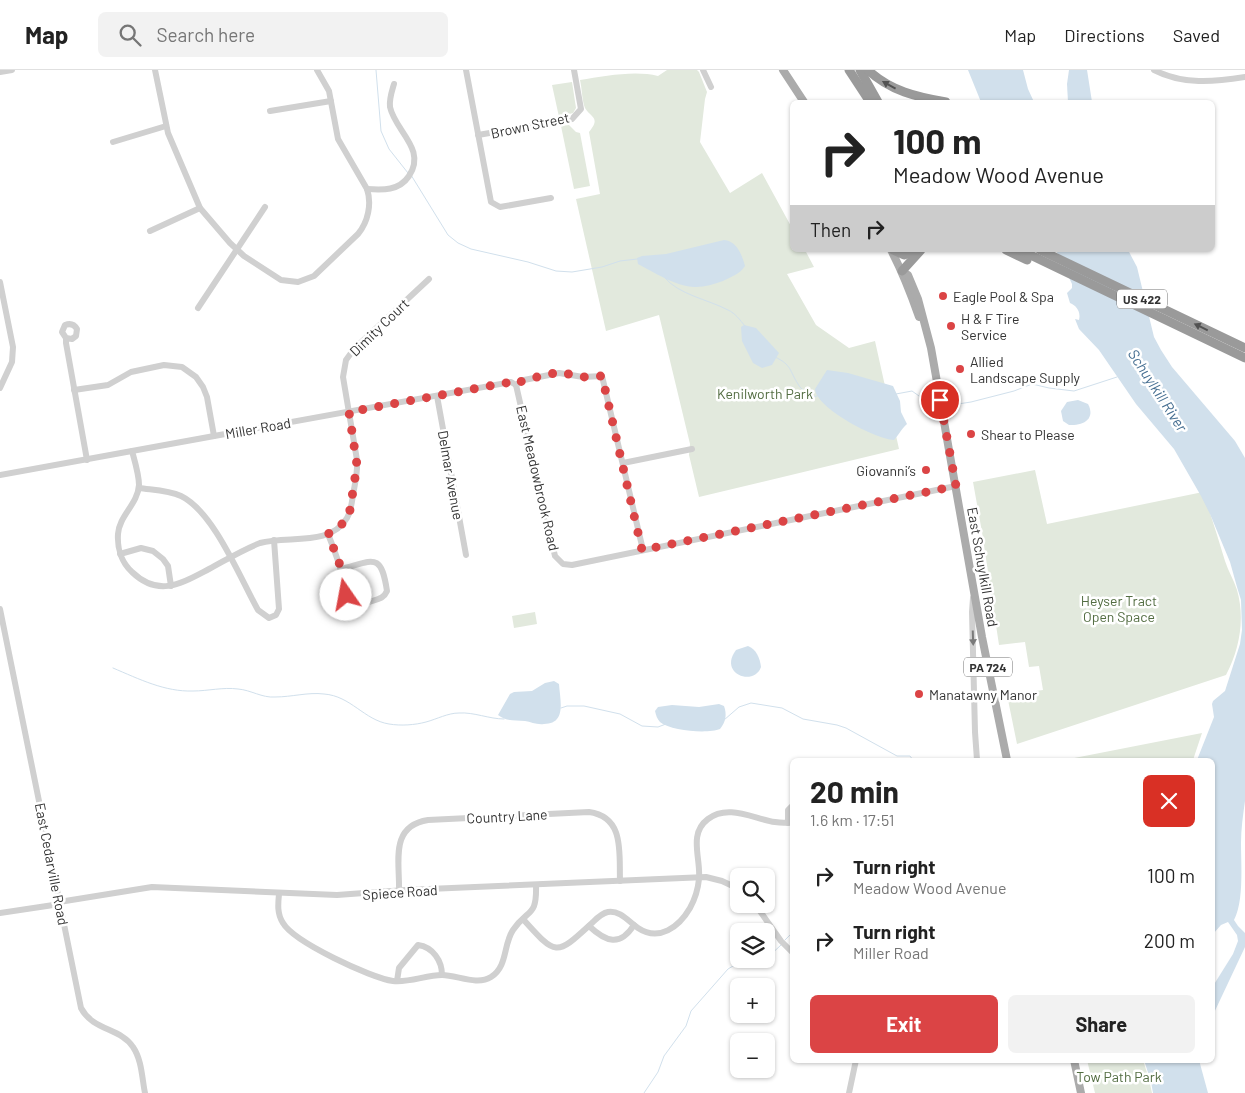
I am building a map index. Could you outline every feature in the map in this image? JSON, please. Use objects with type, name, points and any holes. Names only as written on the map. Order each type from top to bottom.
[{"type":"highway","points":[[848,70],[862,100]]},
{"type":"highway","points":[[848,70],[869,100]]},
{"type":"highway","points":[[860,70],[877,100]]},
{"type":"highway","points":[[868,70],[882,81],[900,91],[938,100]]},
{"type":"highway","points":[[897,252],[904,255],[913,252]]},
{"type":"highway","points":[[902,271],[915,252]]},
{"type":"highway","points":[[1014,252],[1038,258]]},
{"type":"highway","name":"US 422","points":[[1024,252],[1245,348]]},
{"type":"highway","name":"US 422","points":[[1038,258],[1245,358]]},
{"type":"main road","points":[[783,70],[803,100]]},
{"type":"main road","name":"East Schuylkill Road","points":[[893,252],[902,271],[908,275],[918,299],[931,348],[974,590],[1007,758]]},
{"type":"main road","points":[[1075,1063],[1081,1093]]},
{"type":"street","points":[[0,72],[12,70]]},
{"type":"street","points":[[156,70],[166,126],[200,208],[237,250],[281,280],[292,282],[308,279],[342,250],[364,227],[368,216],[369,196],[367,189],[338,139],[326,84],[317,70]]},
{"type":"street","points":[[466,70],[490,200],[493,204],[500,207],[552,198]]},
{"type":"street","name":"Brown Street","points":[[478,135],[572,119],[580,111],[574,70]]},
{"type":"street","points":[[703,70],[711,87]]},
{"type":"street","points":[[1154,70],[1172,78],[1186,81],[1209,82],[1245,77]]},
{"type":"street","points":[[367,189],[391,189],[402,184],[411,173],[414,164],[414,152],[390,107],[394,84]]},
{"type":"street","points":[[270,111],[331,101]]},
{"type":"street","points":[[113,142],[166,126]]},
{"type":"street","points":[[198,308],[265,207]]},
{"type":"street","points":[[150,231],[200,208]]},
{"type":"street","name":"Dimity Court","points":[[328,534],[345,521],[350,510],[357,465],[343,377],[346,360],[354,349],[429,280]]},
{"type":"street","points":[[0,282],[13,347],[12,362],[0,388]]},
{"type":"street","points":[[66,338],[87,460]]},
{"type":"street","points":[[74,390],[108,385],[131,372],[164,365],[182,367],[196,377],[203,387],[214,436]]},
{"type":"street","name":"Miller Road","points":[[0,475],[511,382],[516,384],[524,380],[559,372],[583,377],[602,376],[623,463]]},
{"type":"street","name":"East Meadowbrook Road","points":[[516,384],[555,556],[560,562],[568,565],[642,550]]},
{"type":"street","name":"Delmar Avenue","points":[[437,396],[466,555]]},
{"type":"street","points":[[692,449],[623,463],[642,550],[956,486]]},
{"type":"street","points":[[132,451],[139,488],[136,498],[120,525],[118,534],[120,554],[126,566],[140,579],[153,585],[171,586],[184,582],[253,545],[274,540],[315,537],[328,534],[341,569],[346,595],[351,602],[361,604],[381,599],[386,594],[382,568],[377,562],[370,561],[341,569]]},
{"type":"street","points":[[139,488],[174,493],[197,507],[211,523],[258,610],[265,617],[273,617],[278,613],[279,609],[274,540]]},
{"type":"street","points":[[120,554],[141,548],[153,551],[168,566],[171,586]]},
{"type":"street","points":[[974,590],[972,612],[977,758]]},
{"type":"street","name":"East Cedarville Road","points":[[0,609],[81,1008],[84,1014],[93,1022],[123,1037],[132,1044],[137,1055],[146,1093]]},
{"type":"street","points":[[523,919],[543,942],[555,948],[566,946],[601,915],[609,912],[623,916],[647,932],[670,931],[690,908],[697,891],[699,877],[696,840],[698,830],[710,818],[728,812],[780,823],[790,823],[788,810],[790,808]]},
{"type":"street","name":"Country Lane","points":[[399,891],[399,845],[403,834],[417,822],[589,812],[606,818],[616,831],[620,881]]},
{"type":"street","name":"Spiece Road","points":[[0,913],[152,887],[278,894],[337,895],[699,877],[706,877],[730,884]]},
{"type":"street","points":[[278,894],[278,914],[290,932],[340,960],[383,978],[397,981],[442,975],[479,980],[490,978],[500,968],[511,934],[536,904],[536,885]]},
{"type":"street","points":[[761,913],[780,941],[790,950]]},
{"type":"street","points":[[589,926],[601,936],[613,940],[624,937],[634,925]]},
{"type":"street","points":[[397,981],[399,968],[418,945],[425,946],[438,958],[442,968],[442,975]]},
{"type":"street","points":[[849,1093],[855,1063]]},
{"type":"green space","name":"Kenilworth Park","points":[[667,70],[697,70],[699,72],[707,92],[700,142],[730,193],[762,173],[790,224],[790,252],[806,252],[814,267],[787,274],[816,325],[849,348],[875,341],[899,449],[699,497],[689,455],[690,444],[659,315],[606,331],[576,199],[600,194],[589,132],[595,120],[585,108],[580,80],[610,75],[649,74],[658,76]]},
{"type":"green space","points":[[572,82],[576,108],[573,113],[559,117],[552,85]]},
{"type":"green space","points":[[569,125],[576,132],[580,133],[590,186],[574,189],[561,126]]},
{"type":"green space","name":"Heyser Tract Open Space","points":[[1035,470],[1047,524],[1203,492],[1226,565],[1237,590],[1241,611],[1238,644],[1226,675],[1017,744],[1007,695],[1043,690],[1039,666],[1029,667],[1025,642],[999,645],[973,482]]},
{"type":"green space","points":[[535,612],[537,624],[514,628],[512,616]]},
{"type":"green space","points":[[1202,733],[1194,758],[1074,758]]},
{"type":"green space","name":"Tow Path Park","points":[[1088,1063],[1144,1063],[1152,1093],[1095,1093]]},
{"type":"water","points":[[968,70],[1023,70],[1033,100],[980,100]]},
{"type":"water","points":[[1069,70],[1087,70],[1092,100],[1068,100]]},
{"type":"water","points":[[724,240],[736,246],[745,266],[735,275],[713,284],[689,287],[666,279],[638,264],[637,258],[642,256],[666,254]]},
{"type":"water","name":"Schuylkill River","points":[[1057,252],[1129,252],[1137,267],[1154,337],[1161,350],[1172,367],[1235,441],[1245,458],[1245,801],[1241,838],[1241,893],[1234,920],[1245,933],[1245,947],[1215,1011],[1215,983],[1233,954],[1238,941],[1237,935],[1228,922],[1221,925],[1215,932],[1215,758],[1198,758],[1214,717],[1213,701],[1225,691],[1240,644],[1242,630],[1241,600],[1230,562],[1210,514],[1174,449],[1136,404],[1099,350],[1079,329],[1075,319],[1079,320],[1079,312],[1070,303],[1067,293],[1072,288],[1072,284]]},
{"type":"water","points":[[744,325],[756,328],[779,353],[772,365],[762,368],[753,363],[742,341],[741,327]]},
{"type":"water","points":[[827,370],[848,373],[893,386],[907,424],[894,440],[861,428],[825,405],[818,397],[815,389]]},
{"type":"water","points":[[1078,400],[1088,404],[1090,409],[1089,418],[1083,423],[1069,425],[1063,421],[1061,411],[1067,402]]},
{"type":"water","points":[[748,646],[757,654],[761,667],[757,673],[745,677],[739,675],[731,666],[736,650]]},
{"type":"water","points":[[554,681],[559,684],[561,704],[559,716],[556,720],[551,723],[539,724],[508,720],[498,715],[510,694],[532,691],[545,683]]},
{"type":"water","points":[[719,704],[724,706],[724,724],[720,729],[714,731],[690,731],[672,728],[660,722],[655,711],[658,707],[672,705],[699,707]]},
{"type":"water","points":[[1145,1063],[1200,1063],[1208,1093],[1153,1093]]},
{"type":"waterway","points":[[376,70],[381,131],[389,149],[408,173]]},
{"type":"waterway","points":[[411,175],[448,235],[458,243],[471,249],[528,262],[556,271],[572,272],[637,259]]},
{"type":"waterway","points":[[664,277],[677,288],[731,311],[745,326]]},
{"type":"waterway","points":[[775,357],[790,368],[801,388],[813,397],[817,396]]},
{"type":"waterway","points":[[945,406],[971,402],[1014,391],[1032,384],[1074,391],[1117,377]]},
{"type":"waterway","points":[[896,394],[912,391],[936,408],[939,407]]},
{"type":"waterway","points":[[113,668],[152,684],[183,691],[232,689],[270,697],[312,694],[334,696],[350,703],[380,722],[394,725],[417,724],[455,713],[504,719]]},
{"type":"waterway","points":[[724,720],[739,707],[751,703],[782,708],[803,719],[846,728],[897,756],[910,756],[912,758]]},
{"type":"waterway","points":[[561,708],[584,706],[620,714],[642,726],[658,727],[666,724]]},
{"type":"waterway","points":[[785,940],[790,935]]},
{"type":"waterway","points":[[644,1093],[658,1072],[664,1056],[686,1026],[691,1011],[728,969],[733,966],[765,960],[781,945]]},
{"type":"place","name":"Eagle Pool & Spa","points":[[943,296]]},
{"type":"place","name":"H & F Tire Service","points":[[951,326]]},
{"type":"place","name":"Allied Landscape Supply","points":[[960,369]]},
{"type":"place","name":"Shear to Please","points":[[971,434]]},
{"type":"place","name":"Giovanni’s","points":[[926,470]]},
{"type":"place","name":"Manatawny Manor","points":[[919,694]]},
{"type":"route","points":[[346,595],[339,562],[328,534],[338,528],[348,517],[357,470],[349,412],[511,382],[516,384],[524,380],[559,372],[592,378],[602,376],[642,550],[956,486],[940,400]]}]
